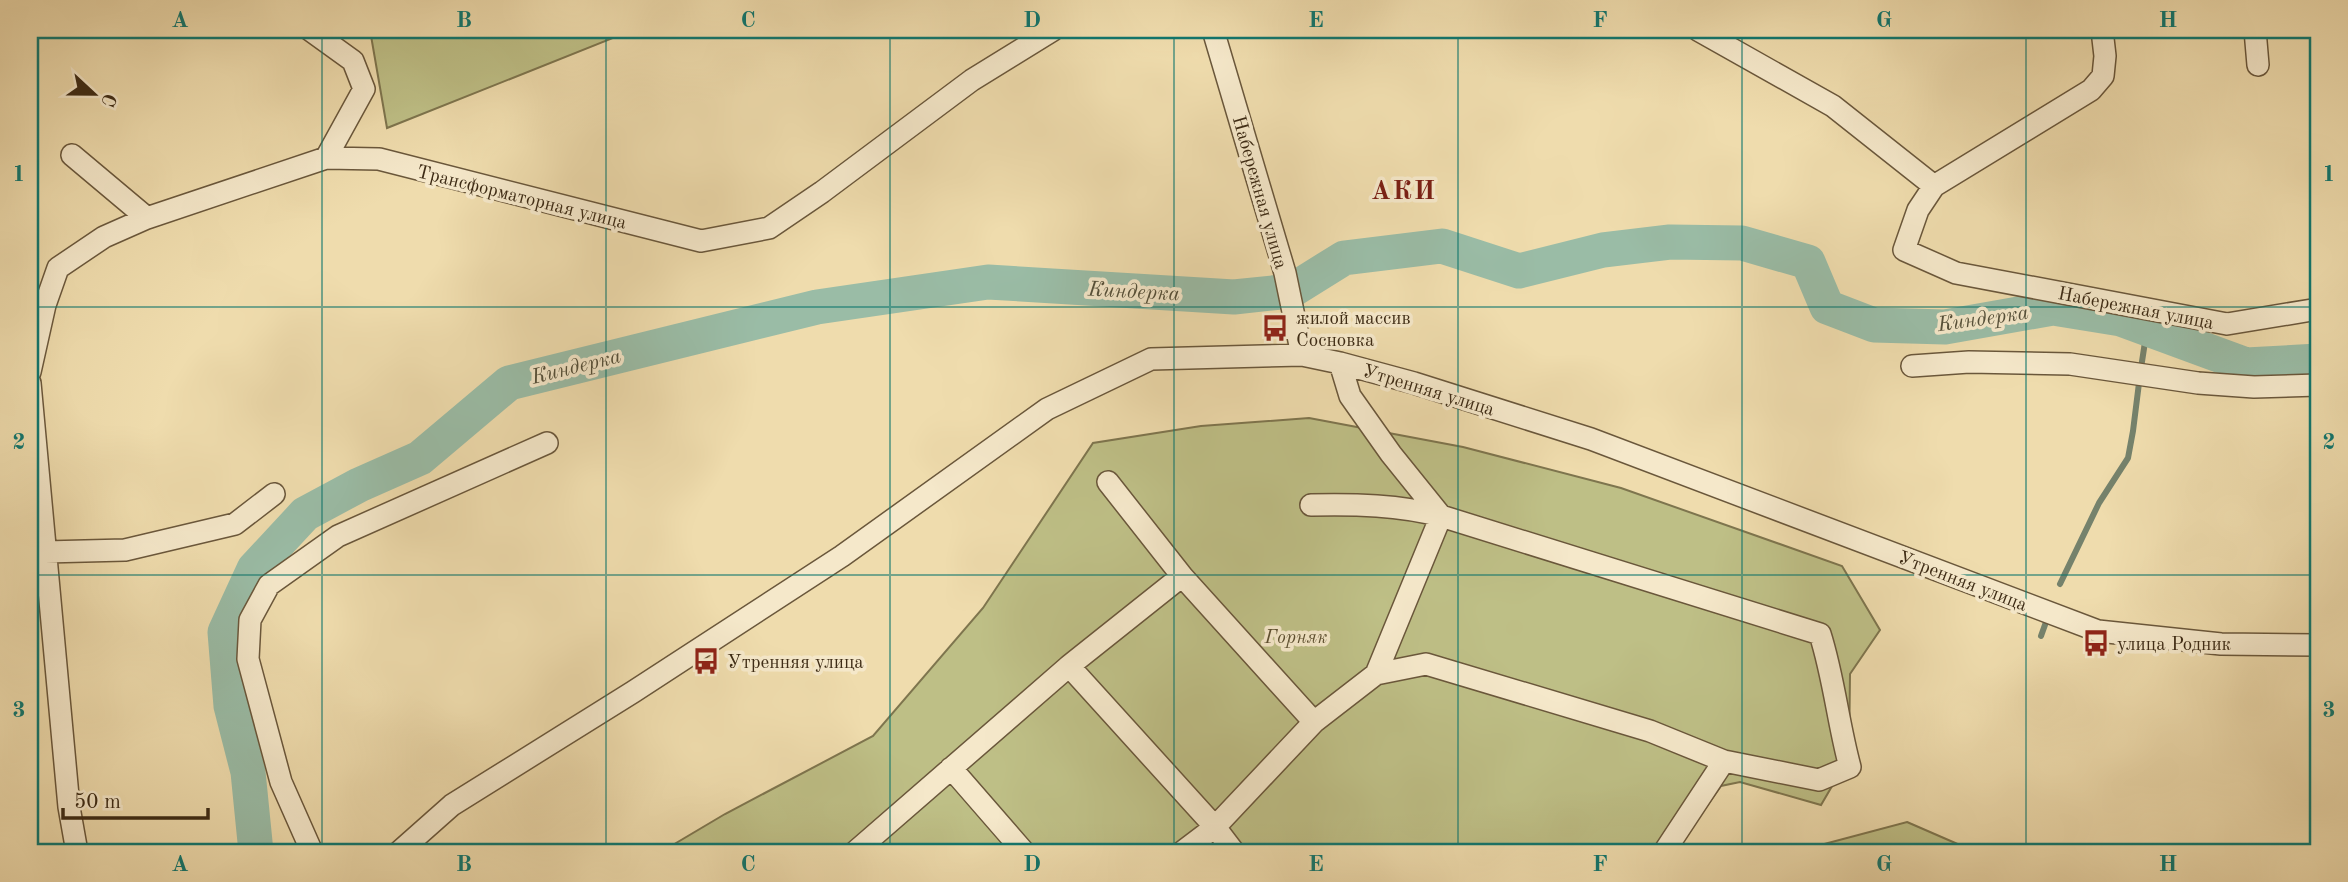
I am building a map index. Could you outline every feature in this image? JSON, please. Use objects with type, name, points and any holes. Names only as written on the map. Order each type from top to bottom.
[{"type":"street","points":[[310,30],[353,61],[364,89],[326,158]]},
{"type":"street","name":"Трансформаторная улица","points":[[30,372],[45,305],[58,268],[104,237],[147,218],[326,158],[379,159],[701,241],[769,228],[822,192],[972,80],[1053,30]]},
{"type":"street","name":"Набережная улица","points":[[1213,30],[1285,273],[1302,355]]},
{"type":"street","points":[[1698,30],[1833,106],[1934,186]]},
{"type":"street","name":"Набережная улица","points":[[2102,30],[2105,56],[2103,76],[2091,90],[1934,186],[1918,210],[1904,250],[1955,272],[2227,324],[2318,309]]},
{"type":"street","points":[[2255,30],[2258,65]]},
{"type":"street","points":[[72,155],[147,218]]},
{"type":"street","name":"Утренняя улица","points":[[398,852],[452,805],[633,692],[842,556],[1047,409],[1151,359],[1302,355],[1340,363],[1414,383],[1591,439],[2098,631],[2221,644],[2318,645]]},
{"type":"street","points":[[1912,366],[1969,362],[2070,364],[2198,383],[2254,387],[2318,385]]},
{"type":"street","points":[[1340,363],[1350,396],[1391,454],[1441,516]]},
{"type":"street","points":[[30,383],[69,807],[77,852]]},
{"type":"street","points":[[312,852],[281,782],[248,659],[250,620],[270,584],[338,536],[547,443]]},
{"type":"street","points":[[1108,482],[1182,576],[1314,722]]},
{"type":"street","points":[[46,552],[125,550],[235,524],[274,494]]},
{"type":"street","points":[[1182,852],[1215,827],[1314,722],[1376,674],[1426,664],[1650,731],[1724,761],[1819,780],[1850,767],[1831,667],[1820,634],[1418,510],[1352,504],[1311,505]]},
{"type":"street","points":[[1376,674],[1441,516]]},
{"type":"street","points":[[855,852],[1069,666],[1182,576]]},
{"type":"street","points":[[1069,666],[1215,827],[1234,852]]},
{"type":"street","points":[[1664,852],[1724,761]]},
{"type":"street","points":[[951,768],[1024,852]]},
{"type":"green space","points":[[370,30],[622,30],[613,38],[387,128]]},
{"type":"green space","name":"Горняк","points":[[1309,418],[1463,447],[1621,488],[1842,566],[1880,630],[1850,674],[1849,757],[1821,805],[1740,782],[1721,786],[1680,844],[1678,852],[661,852],[725,814],[873,736],[983,608],[1093,443],[1201,426]]},
{"type":"green space","points":[[1907,822],[1976,852],[1799,852],[1813,847]]},
{"type":"waterway","name":"Киндерка","points":[[256,852],[248,772],[231,706],[225,632],[254,569],[305,514],[359,485],[420,458],[509,383],[817,307],[988,282],[1234,297],[1291,291],[1344,258],[1442,246],[1519,271],[1603,250],[1670,242],[1742,243],[1808,262],[1827,307],[1874,325],[1945,327],[2053,308],[2121,319],[2246,365],[2318,361]]},
{"type":"waterway","points":[[2141,368],[2147,329]]},
{"type":"waterway","points":[[2060,584],[2099,503],[2128,458],[2139,383]]},
{"type":"waterway","points":[[2041,636],[2046,622]]},
{"type":"place","name":"жилой массив Сосновка","points":[[1275,328]]},
{"type":"place","name":"улица Родник","points":[[2096,643]]},
{"type":"place","name":"Утренняя улица","points":[[706,661]]},
{"type":"district","name":"АКИ","points":[[1404,190]]}]
